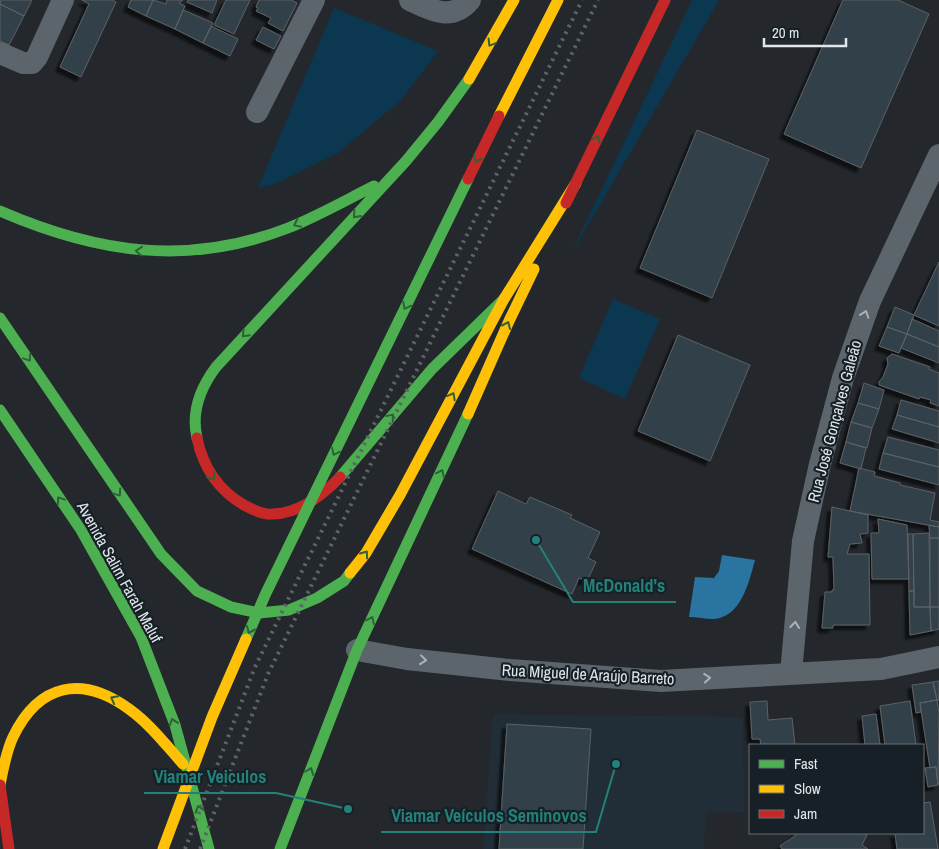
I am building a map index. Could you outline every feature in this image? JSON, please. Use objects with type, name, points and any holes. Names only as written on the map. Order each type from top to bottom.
[{"type":"main road","points":[[504,299],[422,379],[344,474],[313,500],[298,508],[274,514],[263,513],[237,502],[223,492],[212,479],[205,467],[194,421],[197,398],[206,380],[223,357],[388,179],[438,122],[469,80],[514,0]]},
{"type":"main road","points":[[163,849],[212,717],[266,593],[499,116],[558,0]]},
{"type":"main road","points":[[280,849],[357,650],[465,422],[509,321],[664,0]]},
{"type":"main road","points":[[0,211],[67,237],[110,248],[155,252],[200,250],[245,242],[288,228],[388,179]]},
{"type":"main road","points":[[0,318],[133,515],[161,554],[181,576],[197,591],[231,607],[258,613],[289,610],[317,598],[344,581],[366,552],[400,495],[504,299],[576,183]]},
{"type":"main road","name":"Avenida Salim Farah Maluf","points":[[0,410],[81,530],[141,637],[175,725],[209,849]]},
{"type":"main road","points":[[9,849],[0,785],[2,770],[11,739],[19,724],[35,703],[54,691],[77,687],[99,692],[121,703],[140,718],[187,769]]},
{"type":"street","points":[[0,53],[24,63],[32,63],[37,57],[63,0]]},
{"type":"street","points":[[257,112],[314,0]]},
{"type":"street","points":[[410,0],[438,11],[450,13],[458,11],[470,0]]},
{"type":"street","name":"Rua José Gonçalves Galeão","points":[[791,673],[803,540],[820,464],[843,378],[870,301],[939,155]]},
{"type":"street","name":"Rua Miguel de Araújo Barreto","points":[[357,650],[407,659],[510,670],[660,681],[882,669],[939,657]]},
{"type":"shaded area","points":[[692,0],[719,0],[570,256]]},
{"type":"shaded area","points":[[334,8],[438,51],[401,100],[338,153],[275,184],[258,188]]},
{"type":"shaded area","points":[[613,299],[660,319],[625,399],[579,378]]},
{"type":"shaded area","points":[[722,555],[755,560],[742,597],[737,606],[723,617],[713,619],[689,617],[695,577],[714,578],[719,571]]},
{"type":"shaded area","points":[[493,714],[743,717],[744,812],[706,813],[704,849],[483,849]]},
{"type":"building","points":[[1,0],[32,0],[24,16],[0,4]]},
{"type":"building","points":[[82,0],[112,0],[116,2],[81,77],[60,67],[89,4]]},
{"type":"building","points":[[131,0],[153,0],[146,16],[128,7]]},
{"type":"building","points":[[153,0],[166,4],[167,0],[183,0],[179,3],[185,6],[175,29],[146,16]]},
{"type":"building","points":[[188,0],[217,0],[212,13],[187,2]]},
{"type":"building","points":[[226,0],[250,0],[234,34],[214,25]]},
{"type":"building","points":[[259,0],[291,0],[297,3],[283,31],[268,23],[271,18],[256,11]]},
{"type":"building","points":[[843,0],[898,0],[929,14],[861,168],[784,134]]},
{"type":"building","points":[[0,4],[24,16],[9,45],[0,41]]},
{"type":"building","points":[[183,10],[213,23],[203,43],[175,29]]},
{"type":"building","points":[[211,26],[238,39],[230,56],[203,43]]},
{"type":"building","points":[[263,27],[281,36],[274,49],[256,40]]},
{"type":"building","points":[[697,130],[769,159],[712,298],[640,268]]},
{"type":"building","points":[[939,262],[939,326],[914,315]]},
{"type":"building","points":[[895,307],[914,315],[907,334],[887,327]]},
{"type":"building","points":[[912,319],[939,331],[939,347],[907,334]]},
{"type":"building","points":[[887,327],[907,334],[899,353],[879,346]]},
{"type":"building","points":[[907,334],[939,347],[939,363],[901,348]]},
{"type":"building","points":[[678,335],[750,365],[710,461],[638,431]]},
{"type":"building","points":[[892,354],[930,367],[929,369],[939,373],[939,406],[930,403],[931,400],[920,397],[919,399],[879,385],[888,364],[887,358]]},
{"type":"building","points":[[864,383],[884,390],[879,409],[858,403]]},
{"type":"building","points":[[901,400],[939,411],[939,427],[897,415]]},
{"type":"building","points":[[858,403],[879,409],[872,428],[851,422]]},
{"type":"building","points":[[897,415],[939,427],[939,443],[892,429]]},
{"type":"building","points":[[851,422],[872,428],[867,448],[846,442]]},
{"type":"building","points":[[888,437],[939,450],[939,467],[883,453]]},
{"type":"building","points":[[846,442],[866,448],[861,469],[840,463]]},
{"type":"building","points":[[883,453],[939,467],[939,485],[879,469]]},
{"type":"building","points":[[859,468],[875,472],[874,476],[900,483],[900,485],[935,493],[930,520],[939,522],[939,527],[850,511]]},
{"type":"building","points":[[498,491],[526,504],[530,497],[572,515],[570,518],[600,532],[588,558],[596,562],[587,581],[579,578],[572,594],[472,549]]},
{"type":"building","points":[[832,507],[868,515],[868,533],[860,534],[862,543],[850,544],[847,554],[869,554],[870,625],[833,625],[833,628],[822,628],[825,592],[832,592],[834,590],[833,557],[828,557]]},
{"type":"building","points":[[878,519],[907,525],[909,579],[872,579],[871,533],[879,533]]},
{"type":"building","points":[[929,525],[939,527],[939,538],[930,538]]},
{"type":"building","points":[[929,533],[930,607],[914,607],[913,534]]},
{"type":"building","points":[[908,534],[913,534],[914,591],[909,591]]},
{"type":"building","points":[[930,538],[939,538],[939,607],[930,607]]},
{"type":"building","points":[[909,591],[914,591],[914,607],[930,607],[931,631],[910,635]]},
{"type":"building","points":[[930,607],[939,607],[939,629],[931,631]]},
{"type":"building","points":[[939,681],[939,700],[937,700],[933,682]]},
{"type":"building","points":[[933,682],[937,700],[920,703],[921,712],[916,713],[912,685]]},
{"type":"building","points":[[937,700],[939,713],[938,785],[936,767],[930,768],[920,703]]},
{"type":"building","points":[[767,701],[768,720],[792,718],[795,744],[761,744],[760,739],[752,739],[750,702]]},
{"type":"building","points":[[910,701],[916,744],[885,744],[880,706]]},
{"type":"building","points":[[876,714],[880,744],[865,744],[862,716]]},
{"type":"building","points":[[507,724],[591,729],[583,849],[499,849]]},
{"type":"building","points":[[936,767],[938,785],[928,787],[925,768]]},
{"type":"building","points":[[930,802],[938,849],[897,849],[895,834],[924,834],[924,803]]},
{"type":"building","points":[[795,834],[864,834],[867,835],[862,845],[868,849],[782,849],[780,846],[795,836]]},
{"type":"railway","points":[[185,849],[255,667],[582,0]]},
{"type":"railway","points":[[200,849],[268,674],[598,0]]},
{"type":"traffic: fast","points":[[197,438],[195,428],[196,409],[202,391],[216,367],[406,161],[438,122],[469,79]]},
{"type":"traffic: fast","points":[[246,639],[266,593],[468,179]]},
{"type":"traffic: fast","points":[[0,211],[72,237],[107,245],[143,250],[179,251],[214,248],[251,240],[288,228],[374,186]]},
{"type":"traffic: fast","points":[[340,477],[432,369],[504,299]]},
{"type":"traffic: fast","points":[[0,318],[161,554],[197,591],[231,607],[259,613],[289,610],[317,598],[344,581],[350,573]]},
{"type":"traffic: fast","points":[[0,410],[81,530],[141,637],[175,725],[209,849]]},
{"type":"traffic: fast","points":[[280,849],[357,650],[468,414]]},
{"type":"traffic: slow","points":[[469,79],[514,0]]},
{"type":"traffic: slow","points":[[499,116],[558,0]]},
{"type":"traffic: slow","points":[[350,573],[366,553],[400,495],[504,299],[576,183]]},
{"type":"traffic: slow","points":[[468,414],[534,269]]},
{"type":"traffic: slow","points":[[163,849],[212,717],[246,639]]},
{"type":"traffic: slow","points":[[0,785],[8,749],[24,719],[35,705],[49,695],[63,690],[95,691],[112,698],[144,721],[183,764]]},
{"type":"traffic: jam","points":[[566,203],[665,0]]},
{"type":"traffic: jam","points":[[468,179],[499,116]]},
{"type":"traffic: jam","points":[[197,438],[203,459],[219,485],[247,507],[262,513],[283,513],[301,507],[326,490],[340,477]]},
{"type":"traffic: jam","points":[[0,785],[9,849]]},
{"type":"place","name":"McDonald's","points":[[536,540]]},
{"type":"place","name":"Viamar Veículos Seminovos","points":[[616,764]]},
{"type":"place","name":"Viamar Veiculos","points":[[348,809]]}]
